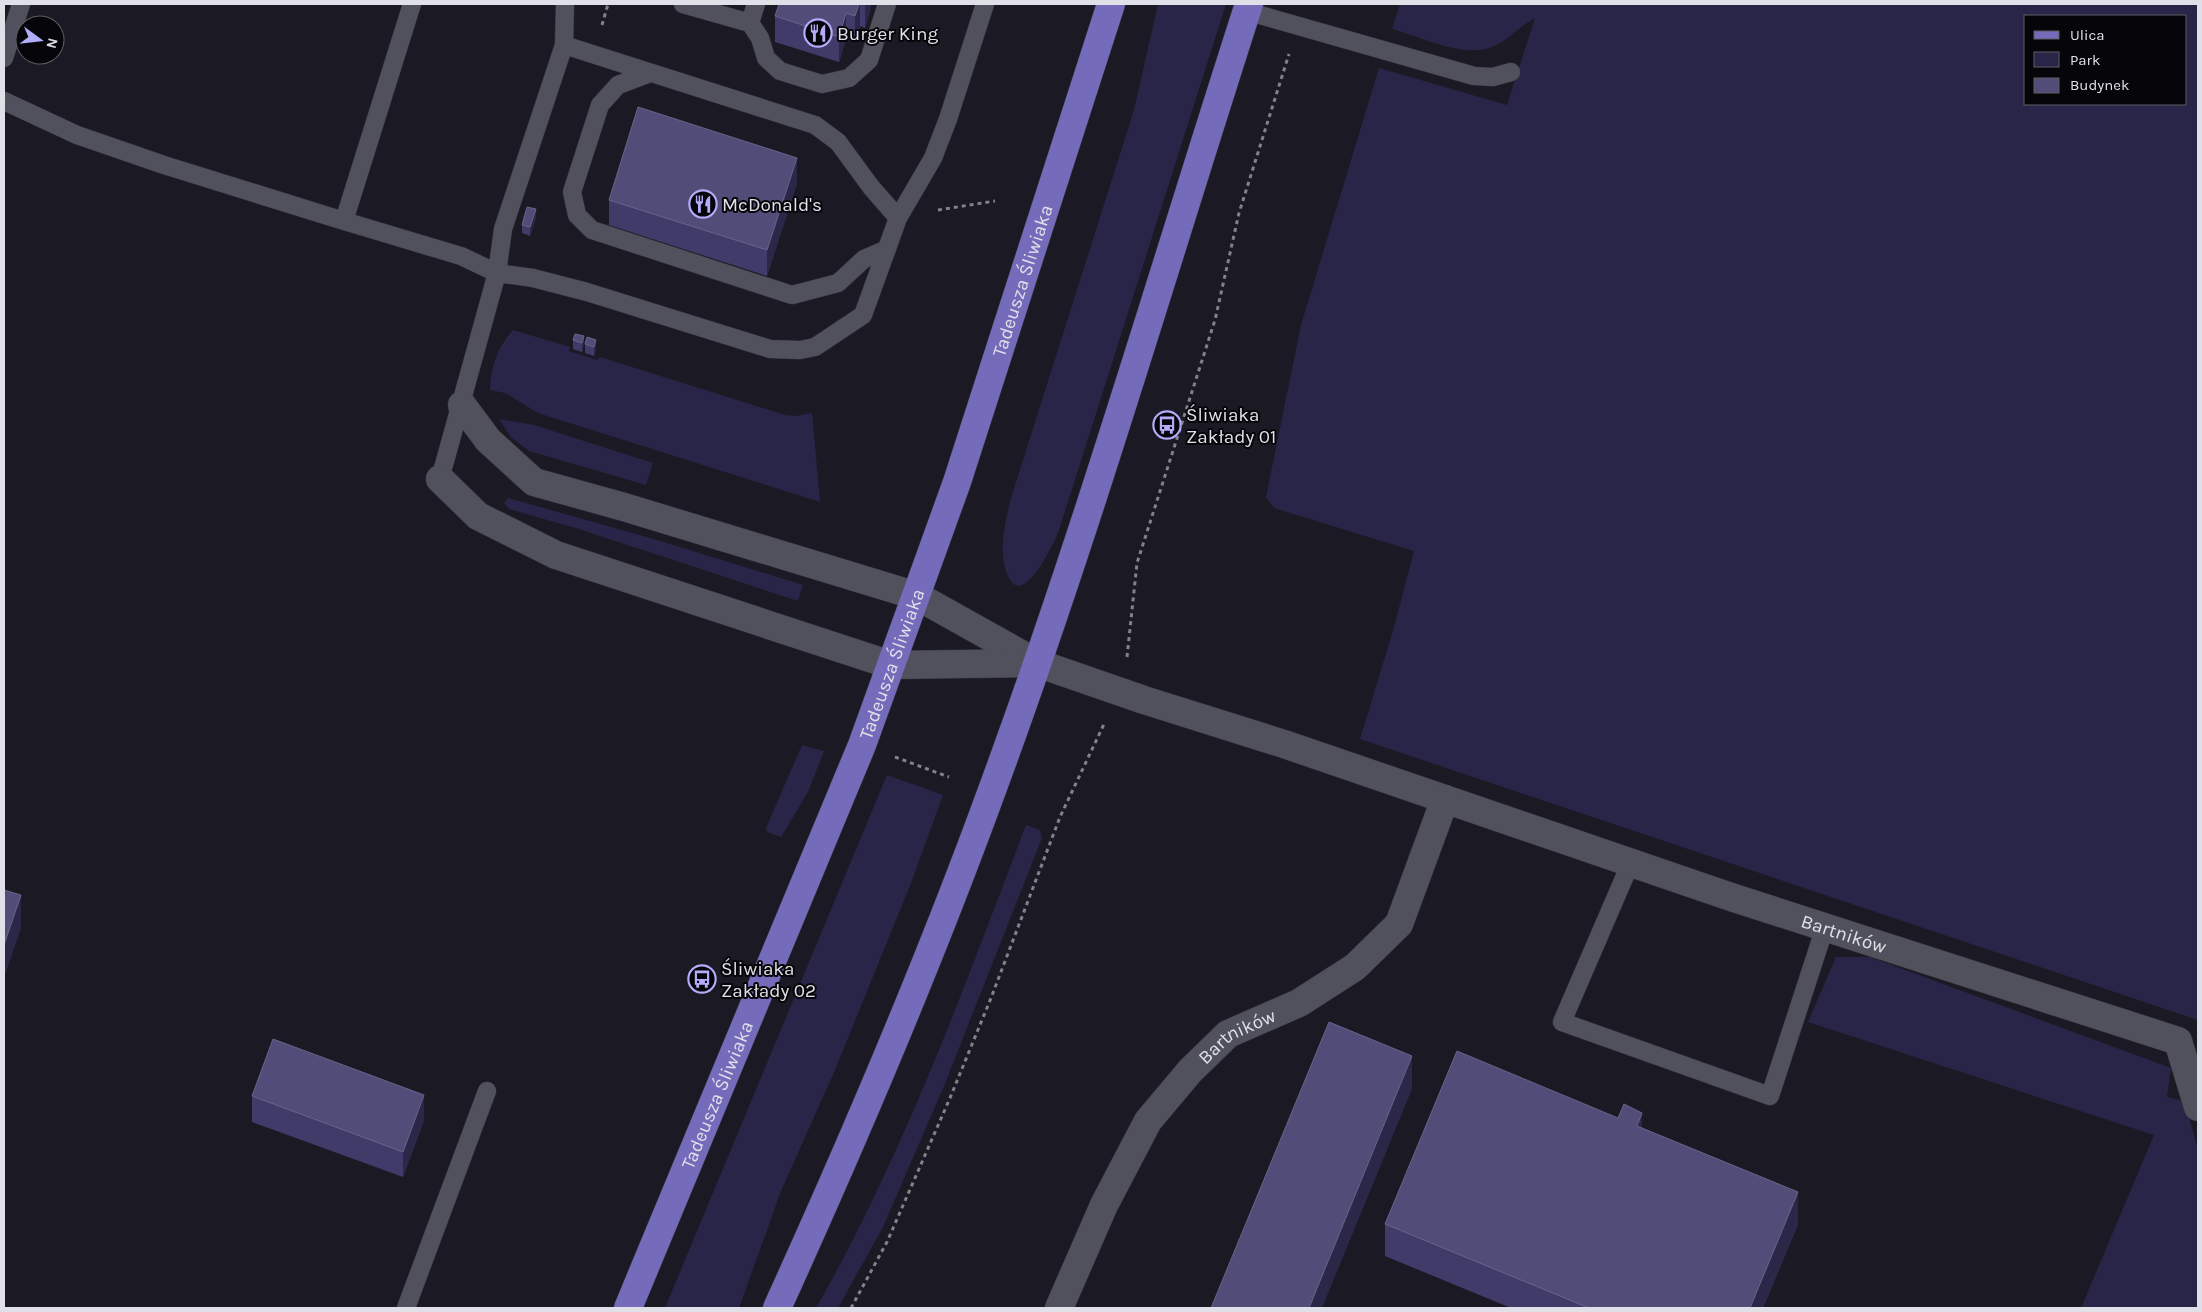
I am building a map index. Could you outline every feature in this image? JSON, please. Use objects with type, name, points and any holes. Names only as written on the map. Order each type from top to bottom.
[{"type":"main road","name":"Tadeusza Śliwiaka","points":[[628,1308],[858,754],[917,596],[957,482],[1111,4]]},
{"type":"main road","points":[[777,1308],[832,1188],[900,1028],[992,792],[1076,549],[1248,7]]},
{"type":"street","points":[[462,405],[488,440],[534,482],[624,507],[917,596],[1037,663]]},
{"type":"street","points":[[440,479],[478,516],[556,555],[891,665],[1037,663]]},
{"type":"street","name":"Bartników","points":[[1037,663],[1825,927],[2178,1041],[2198,1107]]},
{"type":"street","name":"Bartników","points":[[1059,1308],[1104,1205],[1148,1121],[1190,1072],[1228,1034],[1299,1003],[1331,983],[1355,967],[1398,924],[1445,799]]},
{"type":"lane","points":[[4,58],[21,4]]},
{"type":"lane","points":[[344,220],[412,4]]},
{"type":"lane","points":[[440,479],[497,273],[503,229],[564,46],[565,4]]},
{"type":"lane","points":[[683,4],[750,23],[760,38],[766,58],[780,71],[822,84],[849,78],[869,60],[887,4]]},
{"type":"lane","points":[[750,23],[756,4]]},
{"type":"lane","points":[[4,102],[77,135],[225,184],[461,256],[497,273],[533,278],[586,292],[770,349],[800,350],[815,347],[863,315],[898,218],[933,158],[985,4]]},
{"type":"lane","points":[[1248,7],[1298,26],[1474,76],[1492,77],[1511,72]]},
{"type":"lane","points":[[564,46],[815,125],[838,142],[871,187],[898,218]]},
{"type":"lane","points":[[650,72],[618,85],[600,105],[572,192],[577,214],[592,230],[792,295],[838,283],[864,259],[887,249]]},
{"type":"lane","points":[[1631,862],[1562,1022],[1770,1096],[1825,927]]},
{"type":"lane","points":[[406,1308],[487,1090]]},
{"type":"path","points":[[601,28],[608,4]]},
{"type":"path","points":[[1126,665],[1137,563],[1215,320],[1239,213],[1298,26]]},
{"type":"path","points":[[898,218],[995,201]]},
{"type":"path","points":[[851,1308],[887,1242],[950,1098],[991,998],[1060,817],[1109,716]]},
{"type":"path","points":[[895,757],[949,777]]},
{"type":"green space","points":[[1158,4],[1226,4],[1059,530],[1045,558],[1030,579],[1023,585],[1015,585],[1009,578],[1003,559],[1003,538],[1011,498],[1134,110]]},
{"type":"green space","points":[[1400,4],[2198,4],[2198,1020],[1360,739],[1393,631],[1414,551],[1274,508],[1266,497],[1301,325],[1379,68],[1507,105],[1535,18],[1506,40],[1486,49],[1463,50],[1392,29]]},
{"type":"green space","points":[[513,330],[570,347],[569,351],[597,360],[600,357],[785,415],[796,416],[812,413],[820,502],[538,413],[505,393],[490,390],[496,358]]},
{"type":"green space","points":[[499,419],[534,425],[653,463],[646,485],[529,451],[511,437]]},
{"type":"green space","points":[[508,498],[657,540],[803,585],[798,601],[579,529],[509,509],[504,503]]},
{"type":"green space","points":[[802,745],[824,751],[808,792],[781,837],[767,832],[766,828]]},
{"type":"green space","points":[[887,775],[943,795],[911,883],[835,1070],[781,1191],[739,1308],[665,1308]]},
{"type":"green space","points":[[1026,825],[1040,830],[1042,838],[944,1086],[883,1227],[838,1308],[816,1308],[877,1191],[904,1131],[955,1009]]},
{"type":"green space","points":[[1836,957],[1870,957],[2171,1068],[2167,1097],[2184,1101],[2198,1149],[2198,1308],[2081,1308],[2154,1135],[1808,1022]]},
{"type":"building","points":[[779,4],[859,4],[855,16],[846,13],[839,37],[775,16]]},
{"type":"building","name":"McDonald's","points":[[638,107],[797,158],[767,250],[609,200]]},
{"type":"building","points":[[527,207],[536,209],[530,227],[522,225]]},
{"type":"building","points":[[575,334],[584,336],[582,343],[573,340]]},
{"type":"building","points":[[587,337],[596,340],[594,347],[585,344]]},
{"type":"building","points":[[4,890],[21,895],[4,945]]},
{"type":"building","points":[[1329,1022],[1412,1056],[1309,1308],[1211,1308]]},
{"type":"building","points":[[273,1039],[424,1095],[403,1152],[252,1096]]},
{"type":"building","points":[[1457,1051],[1618,1118],[1624,1104],[1642,1113],[1637,1126],[1798,1192],[1750,1308],[1589,1308],[1385,1224]]},
{"type":"place","name":"Burger King","points":[[818,33]]},
{"type":"place","name":"McDonald's","points":[[703,204]]},
{"type":"place","name":"Śliwiaka Zakłady 01","points":[[1167,425]]},
{"type":"place","name":"Śliwiaka Zakłady 02","points":[[702,979]]}]
